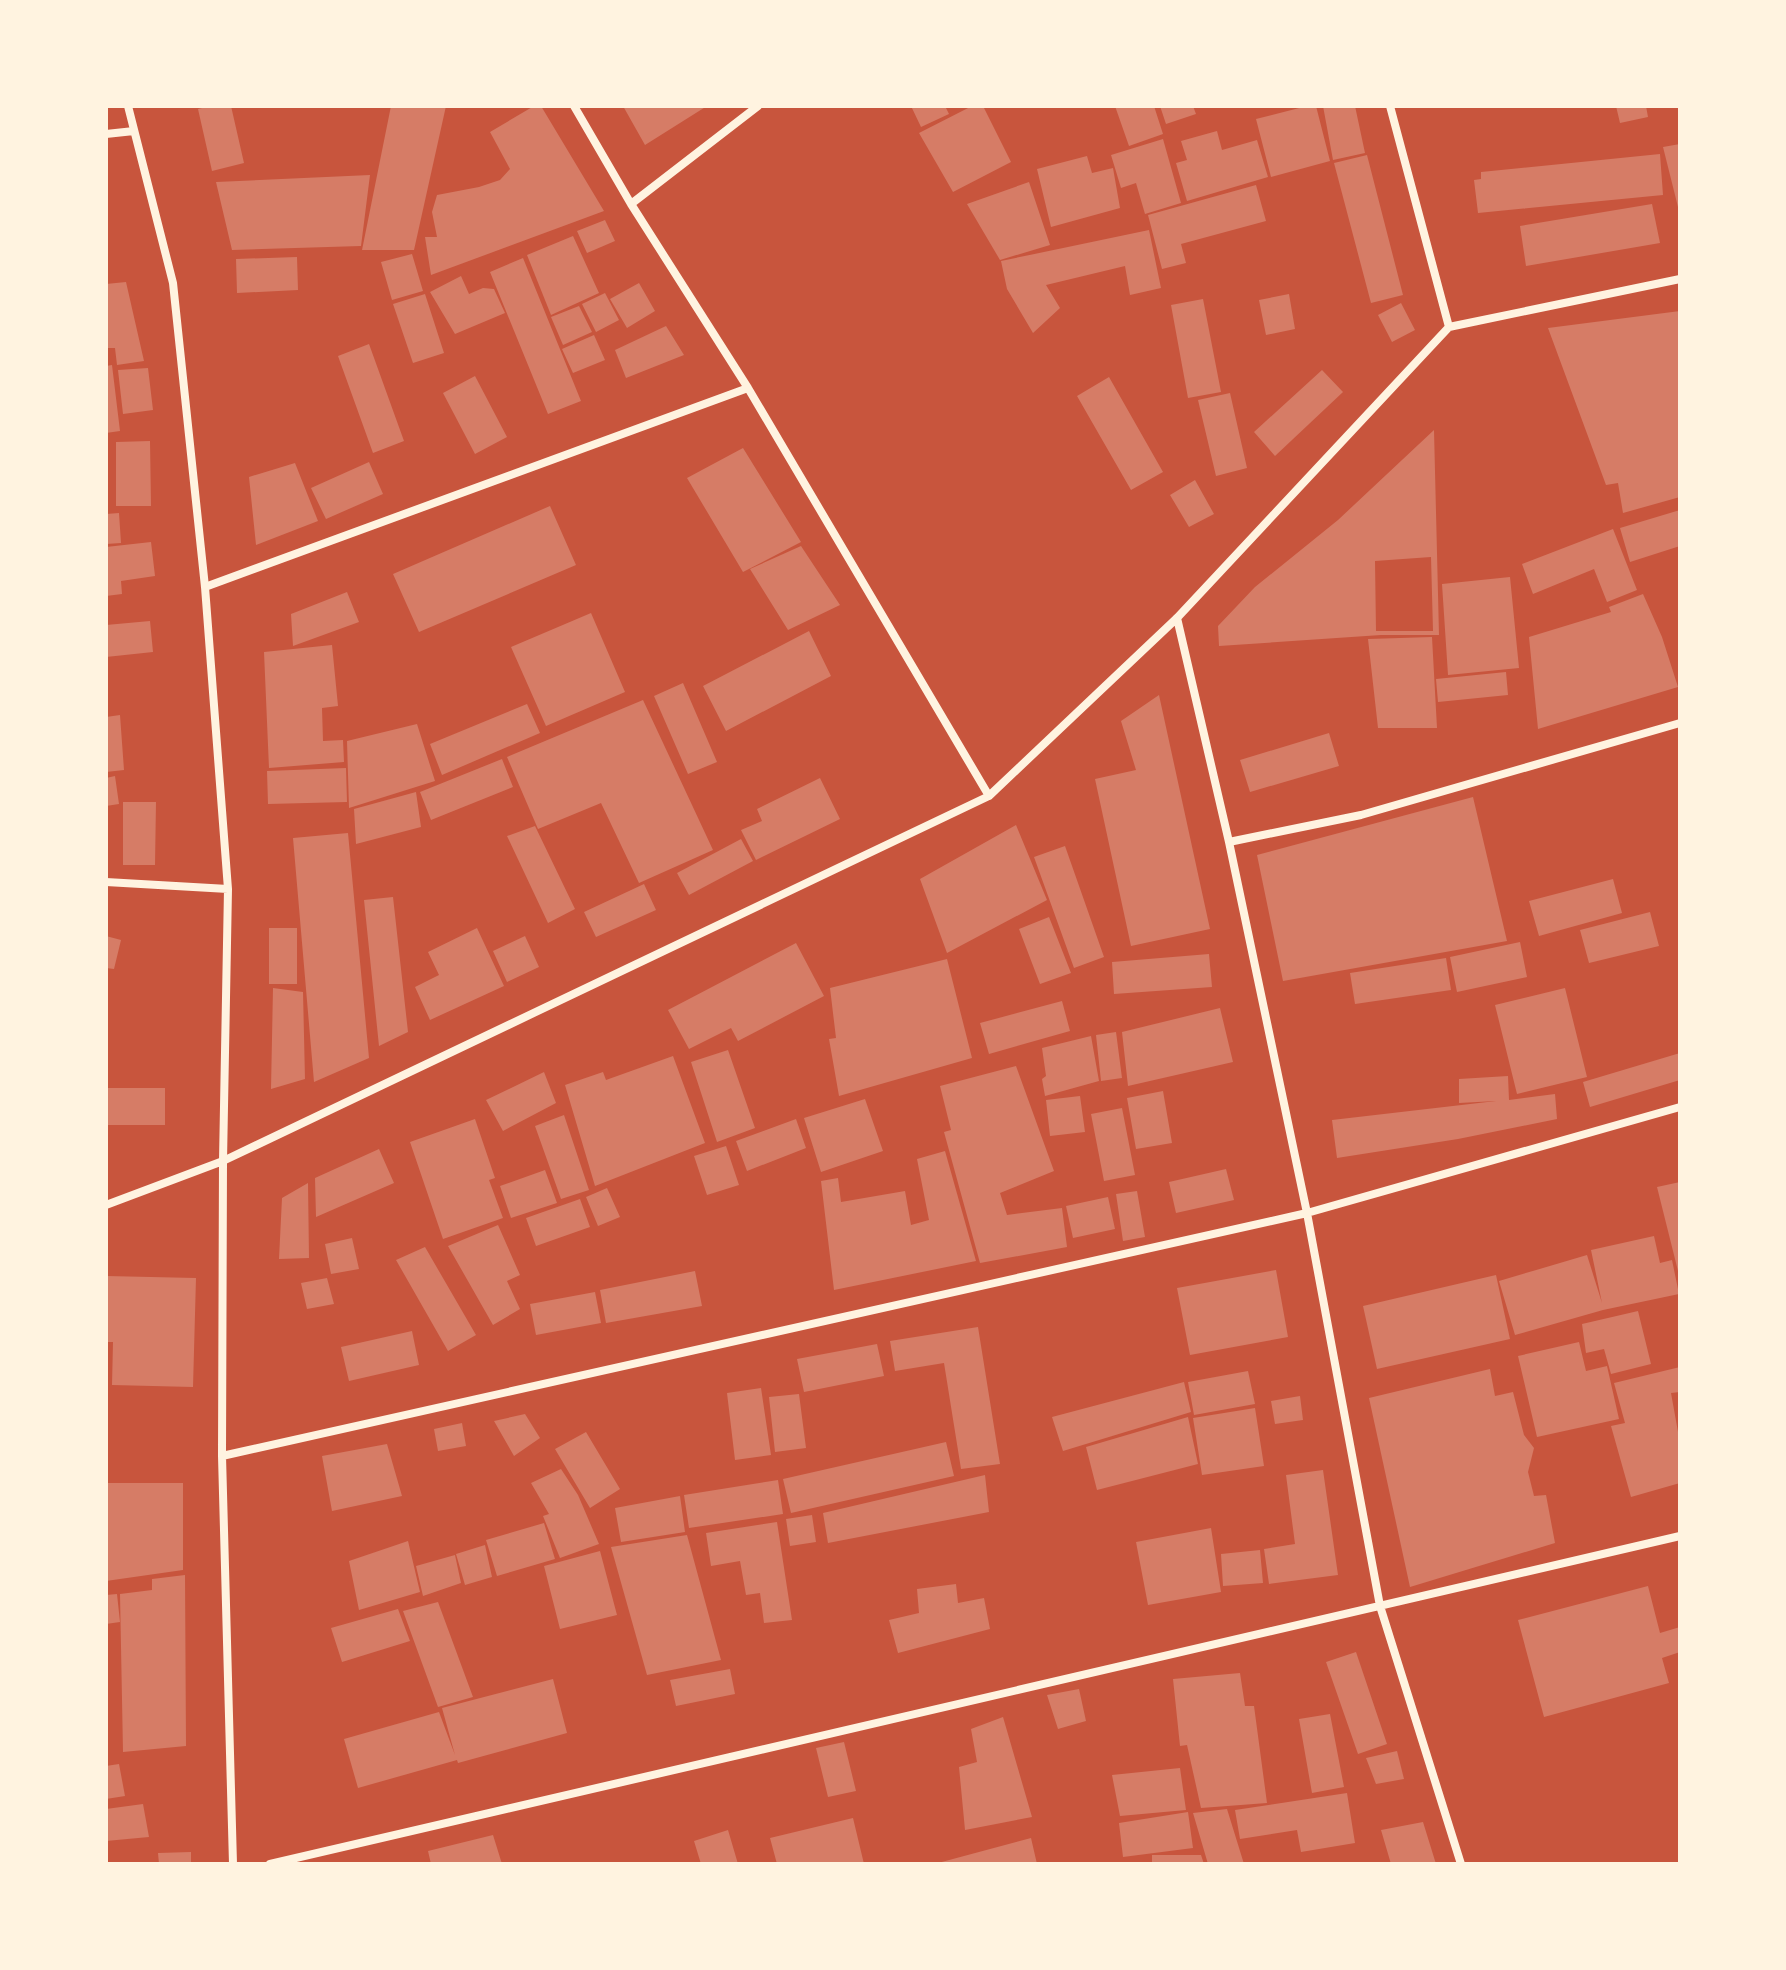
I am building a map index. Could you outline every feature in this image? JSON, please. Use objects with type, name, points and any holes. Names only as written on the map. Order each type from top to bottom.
[{"type":"street","points":[[128,106],[173,283],[205,587],[228,889],[222,1456],[233,1864]]},
{"type":"street","points":[[574,106],[631,204],[748,388],[989,796]]},
{"type":"street","points":[[631,204],[758,106]]},
{"type":"street","points":[[1390,106],[1449,327]]},
{"type":"street","points":[[106,134],[134,131]]},
{"type":"street","points":[[106,1205],[223,1161],[989,796],[1177,618],[1449,327],[1680,279]]},
{"type":"street","points":[[205,587],[748,388]]},
{"type":"street","points":[[1177,618],[1229,842],[1307,1213],[1380,1606],[1461,1864]]},
{"type":"street","points":[[1229,842],[1361,815],[1680,723]]},
{"type":"street","points":[[106,882],[228,889]]},
{"type":"street","points":[[222,1456],[1307,1213],[1680,1107]]},
{"type":"street","points":[[270,1864],[1680,1536]]},
{"type":"building","points":[[231,106],[244,163],[212,171],[198,109]]},
{"type":"building","points":[[391,106],[446,106],[414,250],[362,250]]},
{"type":"building","points":[[534,106],[541,106],[604,211],[431,275],[425,237],[437,237],[432,212],[437,195],[500,180],[510,169],[490,132]]},
{"type":"building","points":[[623,106],[707,106],[645,145]]},
{"type":"building","points":[[911,106],[945,106],[949,114],[921,127]]},
{"type":"building","points":[[972,106],[983,106],[1011,162],[953,192],[919,133]]},
{"type":"building","points":[[1115,106],[1154,106],[1163,134],[1129,146]]},
{"type":"building","points":[[1160,106],[1193,106],[1196,114],[1166,124]]},
{"type":"building","points":[[1316,106],[1330,161],[1271,177],[1256,119]]},
{"type":"building","points":[[1323,106],[1355,106],[1365,153],[1333,160]]},
{"type":"building","points":[[1616,106],[1646,106],[1648,117],[1620,123]]},
{"type":"building","points":[[1217,131],[1222,150],[1257,140],[1268,177],[1187,201],[1176,163],[1187,160],[1181,141]]},
{"type":"building","points":[[1163,139],[1181,203],[1145,214],[1136,183],[1121,188],[1111,155]]},
{"type":"building","points":[[1680,144],[1680,211],[1679,211],[1663,147]]},
{"type":"building","points":[[1660,154],[1663,195],[1478,213],[1474,180],[1481,179],[1481,172]]},
{"type":"building","points":[[1367,155],[1403,295],[1371,303],[1334,163]]},
{"type":"building","points":[[1087,156],[1092,173],[1113,168],[1120,208],[1051,227],[1037,169]]},
{"type":"building","points":[[370,175],[361,246],[232,250],[216,182]]},
{"type":"building","points":[[1029,182],[1050,245],[1000,260],[967,204]]},
{"type":"building","points":[[1256,185],[1266,221],[1181,244],[1186,263],[1162,269],[1148,215]]},
{"type":"building","points":[[1652,204],[1660,243],[1526,266],[1520,226]]},
{"type":"building","points":[[605,220],[615,241],[587,253],[577,231]]},
{"type":"building","points":[[1149,230],[1161,288],[1130,295],[1125,266],[1046,285],[1060,308],[1033,333],[1007,289],[1001,261]]},
{"type":"building","points":[[573,236],[599,293],[551,315],[527,255]]},
{"type":"building","points":[[412,254],[423,291],[392,300],[381,262]]},
{"type":"building","points":[[297,257],[298,290],[237,293],[236,259]]},
{"type":"building","points":[[523,258],[581,401],[548,414],[490,272]]},
{"type":"building","points":[[461,276],[469,294],[483,288],[494,289],[505,313],[455,334],[430,292]]},
{"type":"building","points":[[126,282],[144,361],[117,365],[115,348],[106,348],[106,284]]},
{"type":"building","points":[[639,283],[655,311],[627,328],[610,299]]},
{"type":"building","points":[[605,293],[619,320],[596,332],[582,304]]},
{"type":"building","points":[[425,294],[444,353],[413,363],[393,304]]},
{"type":"building","points":[[1289,294],[1295,329],[1266,335],[1259,300]]},
{"type":"building","points":[[1203,299],[1221,392],[1188,398],[1171,305]]},
{"type":"building","points":[[1401,303],[1415,330],[1392,342],[1378,315]]},
{"type":"building","points":[[579,306],[592,332],[563,345],[551,317]]},
{"type":"building","points":[[1680,311],[1680,497],[1623,513],[1618,483],[1606,485],[1548,328]]},
{"type":"building","points":[[666,326],[684,355],[626,378],[615,350]]},
{"type":"building","points":[[594,335],[605,360],[573,373],[562,349]]},
{"type":"building","points":[[369,344],[404,441],[373,453],[338,356]]},
{"type":"building","points":[[112,365],[120,431],[106,433],[106,366]]},
{"type":"building","points":[[148,368],[153,410],[123,414],[118,370]]},
{"type":"building","points":[[1322,370],[1343,392],[1275,456],[1254,432]]},
{"type":"building","points":[[475,376],[507,437],[475,454],[443,393]]},
{"type":"building","points":[[1109,377],[1163,472],[1131,490],[1077,396]]},
{"type":"building","points":[[1230,393],[1247,468],[1216,476],[1198,400]]},
{"type":"building","points":[[1434,430],[1439,635],[1381,635],[1219,646],[1218,626],[1255,587],[1338,520]],"holes":[[[1431,557],[1433,631],[1376,631],[1375,561]]]},
{"type":"building","points":[[150,441],[151,506],[116,506],[116,442]]},
{"type":"building","points":[[743,448],[801,542],[743,572],[687,478]]},
{"type":"building","points":[[369,462],[383,494],[326,519],[311,488]]},
{"type":"building","points":[[295,463],[318,521],[256,545],[249,477]]},
{"type":"building","points":[[1195,480],[1214,514],[1189,527],[1170,495]]},
{"type":"building","points":[[550,506],[576,565],[419,632],[393,574]]},
{"type":"building","points":[[1680,510],[1680,546],[1630,562],[1620,528]]},
{"type":"building","points":[[119,513],[121,543],[106,544],[106,514]]},
{"type":"building","points":[[1613,529],[1637,590],[1607,602],[1594,569],[1533,594],[1522,564]]},
{"type":"building","points":[[151,542],[155,576],[121,581],[122,594],[106,596],[106,547]]},
{"type":"building","points":[[801,546],[840,605],[788,630],[750,569]]},
{"type":"building","points":[[1510,577],[1519,668],[1448,675],[1442,584]]},
{"type":"building","points":[[347,592],[359,622],[293,646],[291,614]]},
{"type":"building","points":[[1643,594],[1662,637],[1678,687],[1538,729],[1529,637],[1611,612],[1609,607]]},
{"type":"building","points":[[591,613],[625,692],[546,726],[511,647]]},
{"type":"building","points":[[150,621],[153,652],[106,657],[106,625]]},
{"type":"building","points":[[809,631],[831,676],[726,731],[703,686]]},
{"type":"building","points":[[1432,637],[1437,728],[1378,728],[1368,639]]},
{"type":"building","points":[[332,645],[338,706],[322,708],[323,741],[343,740],[344,762],[269,768],[264,652]]},
{"type":"building","points":[[1506,672],[1508,695],[1438,702],[1436,679]]},
{"type":"building","points":[[683,683],[717,762],[688,774],[654,696]]},
{"type":"building","points":[[1159,695],[1210,929],[1131,946],[1095,779],[1136,770],[1121,721]]},
{"type":"building","points":[[643,700],[713,850],[639,883],[601,803],[538,829],[507,757]]},
{"type":"building","points":[[527,704],[540,733],[442,775],[430,744]]},
{"type":"building","points":[[120,715],[124,770],[106,772],[106,717]]},
{"type":"building","points":[[417,724],[435,781],[349,808],[347,741]]},
{"type":"building","points":[[1329,733],[1339,766],[1250,792],[1240,760]]},
{"type":"building","points":[[502,759],[513,787],[431,820],[420,792]]},
{"type":"building","points":[[346,768],[347,802],[268,804],[267,771]]},
{"type":"building","points":[[115,776],[119,804],[106,806],[106,778]]},
{"type":"building","points":[[820,778],[840,819],[756,860],[741,830],[762,821],[757,809]]},
{"type":"building","points":[[416,792],[421,827],[356,844],[354,809]]},
{"type":"building","points":[[1473,797],[1507,941],[1283,981],[1257,855]]},
{"type":"building","points":[[123,802],[156,802],[155,865],[123,865]]},
{"type":"building","points":[[1016,825],[1047,900],[947,953],[920,879]]},
{"type":"building","points":[[535,826],[575,909],[548,923],[507,836]]},
{"type":"building","points":[[348,833],[369,1058],[314,1082],[293,838]]},
{"type":"building","points":[[741,839],[753,861],[689,895],[677,873]]},
{"type":"building","points":[[1065,846],[1104,957],[1074,968],[1034,857]]},
{"type":"building","points":[[1613,879],[1622,913],[1539,936],[1529,901]]},
{"type":"building","points":[[644,884],[656,910],[596,937],[584,912]]},
{"type":"building","points":[[393,897],[408,1032],[379,1046],[364,900]]},
{"type":"building","points":[[1650,912],[1659,946],[1589,963],[1580,930]]},
{"type":"building","points":[[1049,917],[1071,973],[1040,984],[1019,929]]},
{"type":"building","points":[[269,928],[297,928],[297,984],[269,984]]},
{"type":"building","points":[[477,928],[504,986],[430,1020],[415,987],[439,975],[428,952]]},
{"type":"building","points":[[106,936],[121,940],[114,969],[106,968]]},
{"type":"building","points":[[525,936],[539,967],[507,982],[493,951]]},
{"type":"building","points":[[1520,942],[1527,977],[1457,992],[1450,957]]},
{"type":"building","points":[[796,943],[824,996],[738,1041],[731,1028],[689,1049],[668,1010]]},
{"type":"building","points":[[1209,954],[1212,987],[1114,994],[1112,962]]},
{"type":"building","points":[[1446,958],[1451,990],[1355,1004],[1350,973]]},
{"type":"building","points":[[947,959],[972,1058],[839,1096],[829,1039],[836,1038],[830,988]]},
{"type":"building","points":[[273,988],[303,992],[305,1079],[271,1089]]},
{"type":"building","points":[[1565,988],[1587,1077],[1517,1094],[1495,1005]]},
{"type":"building","points":[[1062,1001],[1070,1031],[989,1054],[980,1023]]},
{"type":"building","points":[[1220,1008],[1233,1062],[1128,1086],[1122,1032]]},
{"type":"building","points":[[1116,1032],[1122,1078],[1101,1081],[1096,1035]]},
{"type":"building","points":[[1091,1036],[1099,1081],[1045,1096],[1042,1048]]},
{"type":"building","points":[[728,1050],[755,1128],[717,1142],[691,1062]]},
{"type":"building","points":[[1680,1053],[1680,1080],[1590,1107],[1583,1082]]},
{"type":"building","points":[[673,1056],[705,1143],[595,1186],[565,1085],[603,1072],[606,1080]]},
{"type":"building","points":[[1016,1066],[1054,1171],[1000,1193],[1007,1215],[1062,1208],[1067,1247],[980,1263],[944,1132],[951,1130],[940,1086]]},
{"type":"building","points":[[544,1072],[556,1103],[503,1131],[486,1100]]},
{"type":"building","points":[[1508,1076],[1509,1100],[1555,1094],[1557,1119],[1458,1139],[1337,1158],[1332,1120],[1496,1101],[1459,1103],[1459,1079]]},
{"type":"building","points":[[106,1088],[165,1088],[165,1125],[106,1125]]},
{"type":"building","points":[[1163,1091],[1172,1143],[1136,1149],[1127,1098]]},
{"type":"building","points":[[1080,1096],[1085,1132],[1050,1136],[1046,1100]]},
{"type":"building","points":[[865,1099],[883,1151],[821,1172],[804,1118]]},
{"type":"building","points":[[1122,1108],[1135,1175],[1104,1181],[1091,1114]]},
{"type":"building","points":[[564,1115],[589,1190],[561,1199],[535,1126]]},
{"type":"building","points":[[475,1119],[495,1178],[489,1180],[503,1218],[443,1239],[410,1142]]},
{"type":"building","points":[[796,1119],[806,1148],[747,1171],[736,1141]]},
{"type":"building","points":[[726,1146],[739,1185],[707,1195],[694,1156]]},
{"type":"building","points":[[379,1149],[394,1183],[316,1217],[315,1178]]},
{"type":"building","points":[[945,1151],[976,1261],[834,1290],[821,1181],[838,1178],[841,1202],[905,1191],[911,1225],[929,1220],[917,1159]]},
{"type":"building","points":[[1226,1169],[1234,1200],[1176,1213],[1169,1182]]},
{"type":"building","points":[[545,1170],[557,1203],[511,1218],[500,1186]]},
{"type":"building","points":[[1680,1182],[1680,1275],[1679,1275],[1657,1187]]},
{"type":"building","points":[[308,1183],[309,1258],[279,1259],[282,1198]]},
{"type":"building","points":[[607,1188],[620,1217],[598,1226],[586,1197]]},
{"type":"building","points":[[1137,1191],[1145,1237],[1123,1241],[1116,1194]]},
{"type":"building","points":[[1108,1197],[1115,1229],[1073,1238],[1066,1206]]},
{"type":"building","points":[[580,1199],[590,1227],[536,1246],[526,1218]]},
{"type":"building","points":[[498,1225],[520,1275],[507,1281],[520,1309],[493,1325],[448,1246]]},
{"type":"building","points":[[1654,1236],[1660,1263],[1672,1260],[1679,1294],[1603,1310],[1515,1335],[1499,1281],[1587,1255],[1602,1303],[1591,1250]]},
{"type":"building","points":[[352,1238],[359,1269],[331,1274],[325,1244]]},
{"type":"building","points":[[425,1247],[476,1335],[448,1351],[396,1260]]},
{"type":"building","points":[[1276,1270],[1288,1337],[1190,1355],[1177,1288]]},
{"type":"building","points":[[695,1271],[702,1306],[606,1323],[600,1290]]},
{"type":"building","points":[[1496,1275],[1510,1339],[1377,1369],[1363,1306]]},
{"type":"building","points":[[106,1276],[196,1278],[193,1387],[112,1385],[113,1342],[106,1342]]},
{"type":"building","points":[[327,1278],[334,1304],[307,1309],[301,1283]]},
{"type":"building","points":[[595,1292],[601,1323],[536,1335],[530,1304]]},
{"type":"building","points":[[1638,1311],[1651,1364],[1611,1374],[1604,1349],[1586,1353],[1582,1324]]},
{"type":"building","points":[[978,1327],[1000,1464],[961,1469],[944,1363],[895,1371],[890,1341]]},
{"type":"building","points":[[412,1331],[419,1365],[349,1381],[341,1347]]},
{"type":"building","points":[[1579,1342],[1586,1371],[1607,1366],[1619,1419],[1537,1437],[1518,1356]]},
{"type":"building","points":[[877,1344],[884,1376],[804,1392],[797,1359]]},
{"type":"building","points":[[1680,1367],[1680,1392],[1671,1393],[1680,1443],[1680,1483],[1631,1497],[1611,1426],[1625,1423],[1614,1383]]},
{"type":"building","points":[[1490,1369],[1495,1396],[1513,1392],[1524,1435],[1534,1448],[1528,1472],[1534,1496],[1546,1495],[1555,1543],[1410,1587],[1369,1398]]},
{"type":"building","points":[[1248,1371],[1255,1404],[1194,1415],[1188,1382]]},
{"type":"building","points":[[1184,1382],[1191,1412],[1063,1451],[1052,1417]]},
{"type":"building","points":[[761,1388],[771,1455],[735,1460],[727,1393]]},
{"type":"building","points":[[799,1394],[806,1448],[775,1452],[769,1397]]},
{"type":"building","points":[[1300,1396],[1303,1420],[1275,1424],[1271,1401]]},
{"type":"building","points":[[1255,1408],[1264,1466],[1202,1475],[1193,1418]]},
{"type":"building","points":[[525,1414],[540,1438],[514,1456],[494,1421]]},
{"type":"building","points":[[1188,1417],[1198,1464],[1097,1490],[1086,1447]]},
{"type":"building","points":[[462,1423],[466,1446],[438,1451],[434,1429]]},
{"type":"building","points":[[586,1432],[620,1489],[590,1508],[555,1449]]},
{"type":"building","points":[[946,1442],[954,1476],[791,1513],[783,1479]]},
{"type":"building","points":[[387,1444],[402,1496],[332,1511],[322,1456]]},
{"type":"building","points":[[561,1469],[578,1495],[599,1544],[560,1558],[543,1516],[549,1514],[531,1483]]},
{"type":"building","points":[[1323,1470],[1338,1575],[1269,1584],[1264,1549],[1295,1544],[1286,1475]]},
{"type":"building","points":[[985,1475],[989,1512],[828,1543],[823,1513]]},
{"type":"building","points":[[778,1480],[783,1514],[689,1528],[684,1495]]},
{"type":"building","points":[[106,1483],[183,1483],[183,1570],[106,1581]]},
{"type":"building","points":[[680,1496],[685,1532],[621,1542],[615,1508]]},
{"type":"building","points":[[812,1515],[816,1542],[790,1546],[786,1519]]},
{"type":"building","points":[[777,1522],[792,1620],[764,1623],[760,1593],[746,1595],[740,1561],[711,1566],[706,1533]]},
{"type":"building","points":[[544,1523],[555,1559],[497,1576],[486,1540]]},
{"type":"building","points":[[1211,1528],[1221,1592],[1148,1605],[1136,1542]]},
{"type":"building","points":[[687,1535],[721,1660],[647,1675],[611,1547]]},
{"type":"building","points":[[408,1541],[420,1592],[359,1610],[349,1561]]},
{"type":"building","points":[[485,1545],[492,1577],[465,1585],[456,1554]]},
{"type":"building","points":[[1260,1550],[1263,1583],[1223,1586],[1221,1554]]},
{"type":"building","points":[[600,1551],[617,1615],[560,1629],[544,1566]]},
{"type":"building","points":[[455,1555],[461,1583],[423,1596],[416,1566]]},
{"type":"building","points":[[185,1575],[186,1746],[123,1752],[120,1594],[152,1590],[152,1579]]},
{"type":"building","points":[[956,1584],[958,1603],[984,1598],[990,1629],[898,1653],[889,1620],[919,1613],[917,1589]]},
{"type":"building","points":[[1648,1586],[1660,1633],[1680,1627],[1680,1652],[1662,1658],[1669,1683],[1544,1717],[1518,1620]]},
{"type":"building","points":[[117,1594],[120,1622],[106,1624],[106,1595]]},
{"type":"building","points":[[438,1602],[473,1697],[438,1707],[403,1611]]},
{"type":"building","points":[[398,1609],[410,1641],[342,1662],[331,1628]]},
{"type":"building","points":[[1356,1652],[1387,1744],[1358,1754],[1326,1662]]},
{"type":"building","points":[[730,1669],[735,1694],[676,1706],[670,1680]]},
{"type":"building","points":[[1240,1673],[1245,1706],[1254,1706],[1267,1803],[1201,1808],[1187,1745],[1180,1746],[1173,1679]]},
{"type":"building","points":[[553,1679],[567,1733],[358,1788],[344,1739],[439,1712],[455,1755],[442,1708]]},
{"type":"building","points":[[1079,1689],[1086,1721],[1058,1729],[1047,1695]]},
{"type":"building","points":[[1330,1714],[1344,1787],[1312,1793],[1299,1719]]},
{"type":"building","points":[[1003,1717],[1032,1817],[965,1830],[959,1767],[977,1762],[971,1729]]},
{"type":"building","points":[[844,1742],[856,1791],[828,1797],[816,1748]]},
{"type":"building","points":[[1397,1751],[1404,1779],[1376,1784],[1366,1758]]},
{"type":"building","points":[[119,1764],[125,1796],[106,1799],[106,1766]]},
{"type":"building","points":[[1180,1768],[1186,1810],[1120,1816],[1112,1775]]},
{"type":"building","points":[[1347,1793],[1355,1843],[1301,1852],[1297,1830],[1240,1839],[1235,1810]]},
{"type":"building","points":[[143,1804],[149,1837],[106,1841],[106,1809]]},
{"type":"building","points":[[1227,1809],[1244,1864],[1208,1864],[1193,1813]]},
{"type":"building","points":[[1188,1812],[1193,1848],[1123,1857],[1119,1823]]},
{"type":"building","points":[[853,1818],[864,1864],[777,1864],[770,1838]]},
{"type":"building","points":[[1423,1822],[1436,1864],[1391,1864],[1381,1830]]},
{"type":"building","points":[[728,1830],[738,1864],[701,1864],[694,1841]]},
{"type":"building","points":[[493,1835],[502,1864],[431,1864],[428,1851]]},
{"type":"building","points":[[1031,1838],[1037,1864],[938,1864],[938,1863]]},
{"type":"building","points":[[191,1852],[191,1864],[159,1864],[158,1853]]},
{"type":"building","points":[[1152,1855],[1201,1855],[1204,1864],[1152,1864]]}]
